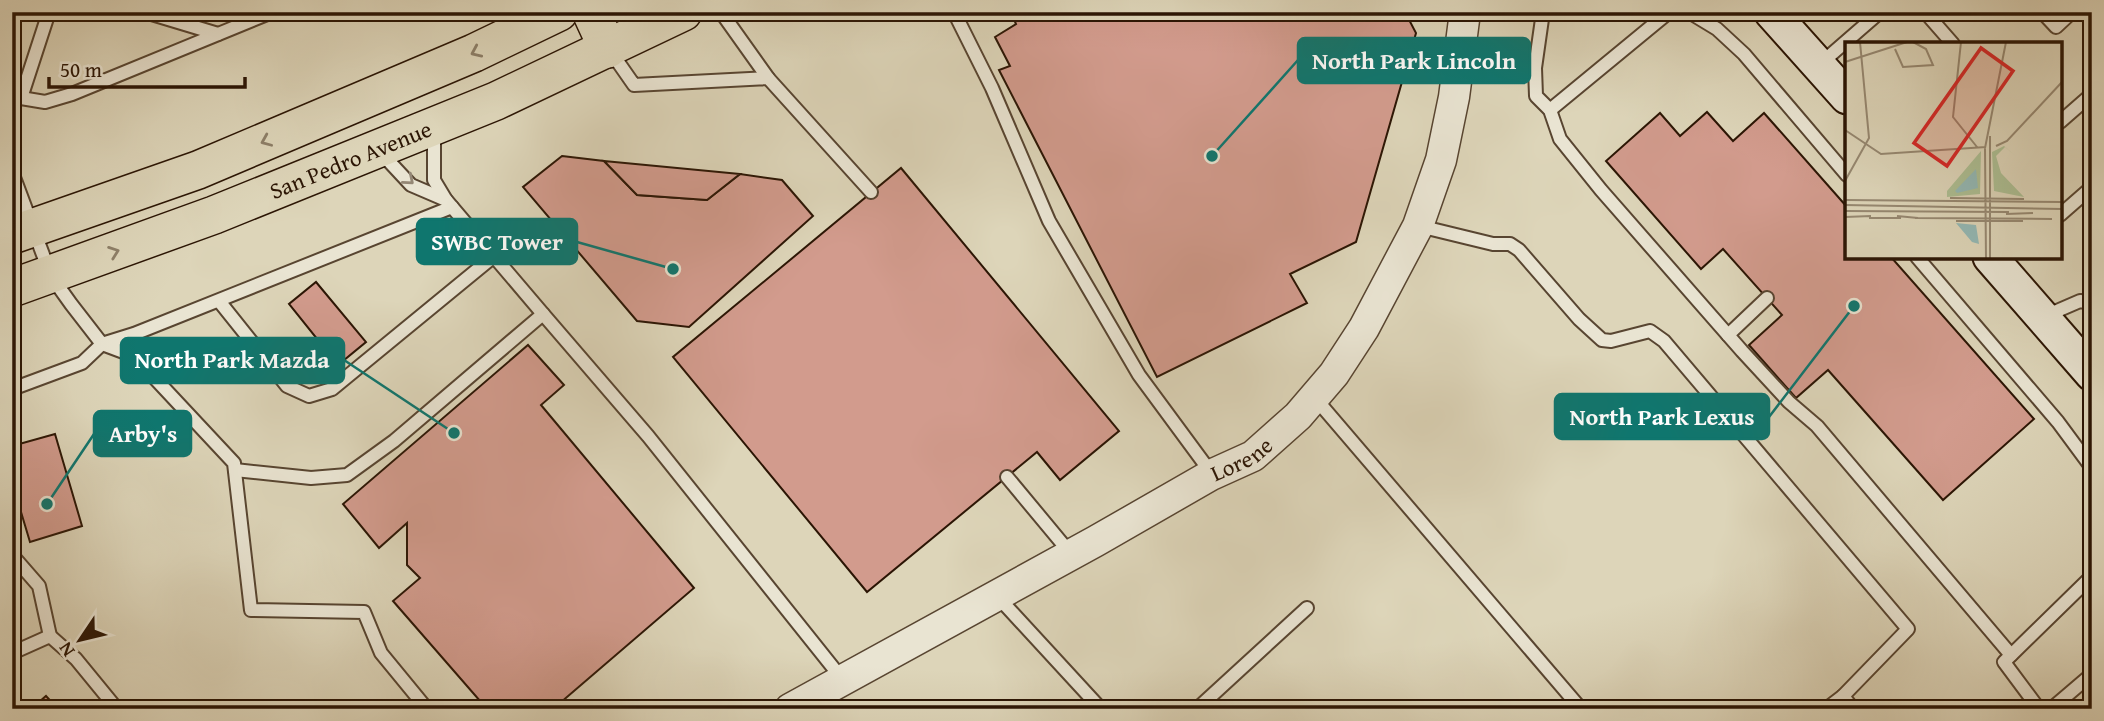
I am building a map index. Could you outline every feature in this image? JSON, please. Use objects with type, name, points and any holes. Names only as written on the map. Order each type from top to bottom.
[{"type":"main road","points":[[22,231],[198,170],[505,24],[559,12]]},
{"type":"main road","points":[[591,12],[608,49]]},
{"type":"main road","name":"San Pedro Avenue","points":[[12,288],[214,215],[435,126],[532,85],[683,12]]},
{"type":"main road","points":[[1771,12],[1845,95]]},
{"type":"main road","points":[[505,24],[532,85]]},
{"type":"main road","points":[[2001,261],[2042,317],[2092,374]]},
{"type":"street","name":"Lorene","points":[[790,709],[1213,474],[1253,456],[1298,416],[1334,374],[1364,328],[1418,226],[1444,147],[1454,97],[1465,12]]},
{"type":"lane","points":[[49,12],[17,99],[45,102],[72,94],[272,12]]},
{"type":"lane","points":[[145,12],[218,34]]},
{"type":"lane","points":[[721,12],[768,78],[871,192]]},
{"type":"lane","points":[[954,12],[992,88],[1049,221],[1139,375],[1213,474]]},
{"type":"lane","points":[[1544,12],[1535,68],[1536,96],[1550,110],[1560,139],[1728,335],[1789,402],[1817,426],[2011,655]]},
{"type":"lane","points":[[1550,110],[1670,12]]},
{"type":"lane","points":[[1689,12],[1717,29],[1744,54],[1845,173]]},
{"type":"lane","points":[[1818,65],[1880,12]]},
{"type":"lane","points":[[1925,12],[1951,42]]},
{"type":"lane","points":[[2042,12],[2056,27],[2072,12]]},
{"type":"lane","points":[[608,49],[634,85],[768,78]]},
{"type":"lane","points":[[2062,120],[2092,94]]},
{"type":"lane","points":[[435,126],[432,158],[434,180],[449,203],[648,436],[843,680]]},
{"type":"lane","points":[[381,148],[384,156],[411,185],[449,203]]},
{"type":"lane","points":[[12,172],[22,231],[51,276],[102,344],[134,356],[234,463],[251,610],[364,612],[381,653],[426,709]]},
{"type":"lane","points":[[2062,213],[2092,187]]},
{"type":"lane","points":[[12,389],[82,363],[102,344],[219,301],[449,203]]},
{"type":"lane","points":[[1418,226],[1493,244],[1510,244],[1519,250],[1579,319],[1601,340],[1611,341],[1650,331],[1664,341],[1908,629],[1843,696],[1826,709]]},
{"type":"lane","points":[[219,301],[287,386],[309,396],[332,389],[494,256]]},
{"type":"lane","points":[[1919,259],[2058,422],[2092,468]]},
{"type":"lane","points":[[1728,335],[1767,298]]},
{"type":"lane","points":[[2042,317],[2080,301],[2092,303]]},
{"type":"lane","points":[[235,470],[311,478],[347,475],[394,441],[543,314]]},
{"type":"lane","points":[[1314,397],[1581,709]]},
{"type":"lane","points":[[1007,477],[1072,554]]},
{"type":"lane","points":[[12,555],[39,586],[50,636],[76,659],[117,709]]},
{"type":"lane","points":[[2039,709],[2004,662],[2092,576]]},
{"type":"lane","points":[[996,596],[1101,709]]},
{"type":"lane","points":[[1197,709],[1307,608]]},
{"type":"lane","points":[[12,653],[50,636]]},
{"type":"lane","points":[[2051,709],[2092,674]]},
{"type":"lane","points":[[1843,696],[1853,709]]},
{"type":"building","points":[[1011,12],[1145,12],[1147,17],[1157,12],[1405,12],[1416,33],[1356,242],[1290,274],[1307,303],[1157,377],[999,70],[1010,66],[995,37],[1016,24]]},
{"type":"building","points":[[1707,112],[1733,141],[1764,113],[1845,205],[1845,259],[1893,259],[2034,419],[1943,500],[1828,370],[1796,398],[1749,345],[1782,315],[1723,249],[1701,269],[1606,161],[1660,113],[1680,136]]},
{"type":"building","points":[[562,156],[604,161],[637,195],[707,200],[740,174],[782,180],[813,216],[689,327],[637,321],[523,187]]},
{"type":"building","points":[[604,161],[740,174],[707,200],[637,195]]},
{"type":"building","points":[[901,168],[1119,431],[1060,480],[1037,452],[867,592],[673,357]]},
{"type":"building","points":[[316,282],[366,342],[338,365],[289,304]]},
{"type":"building","points":[[528,345],[564,385],[541,405],[694,588],[553,709],[487,709],[393,601],[420,578],[407,565],[407,523],[379,548],[343,504]]},
{"type":"building","points":[[55,434],[82,526],[30,542],[12,482],[12,446]]},
{"type":"building","points":[[46,696],[58,709],[31,709]]},
{"type":"place","name":"North Park Lincoln","points":[[1212,156]]},
{"type":"place","name":"SWBC Tower","points":[[673,269]]},
{"type":"place","name":"North Park Lexus","points":[[1854,306]]},
{"type":"place","name":"North Park Mazda","points":[[454,433]]},
{"type":"place","name":"Arby's","points":[[47,504]]}]
